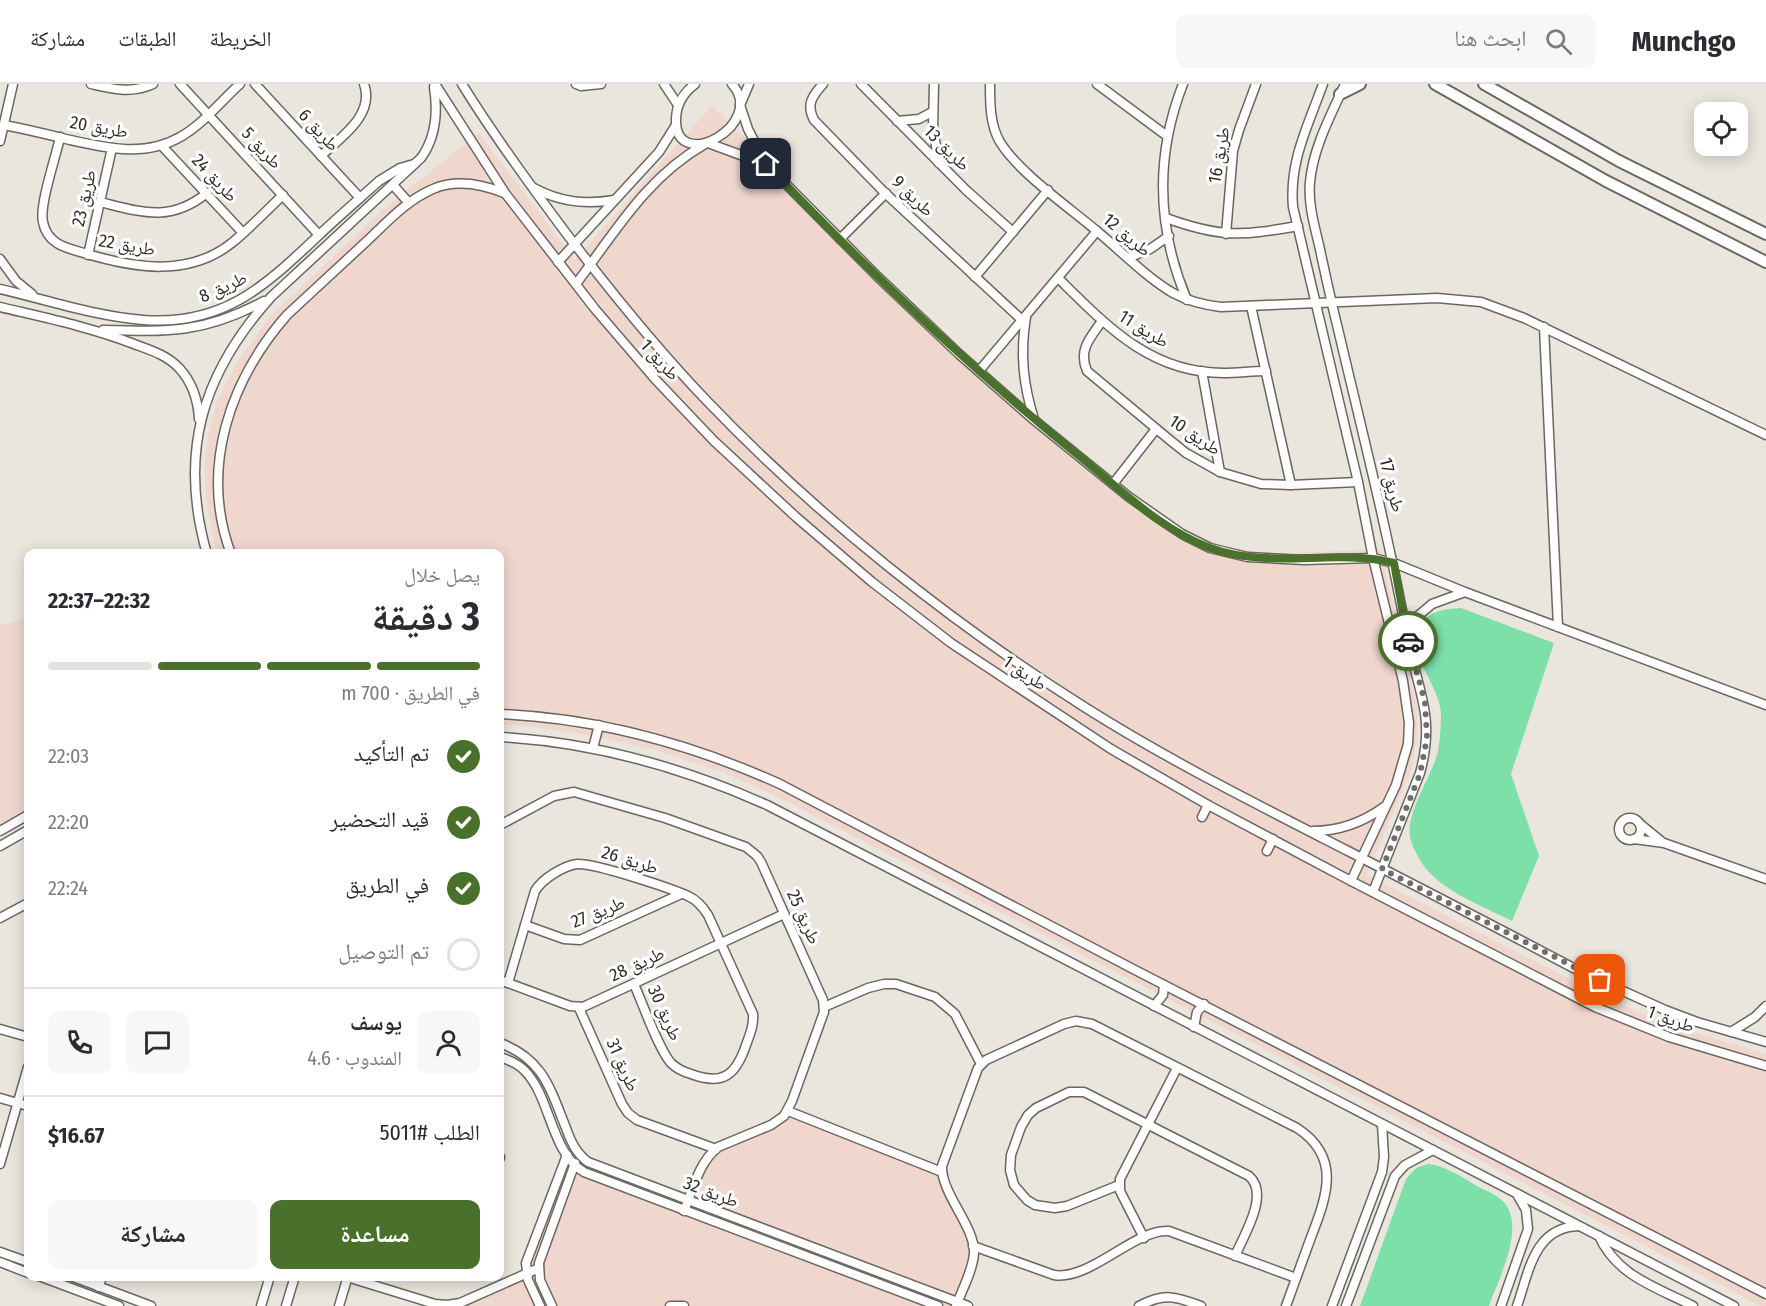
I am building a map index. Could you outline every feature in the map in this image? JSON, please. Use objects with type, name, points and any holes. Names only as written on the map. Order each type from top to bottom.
[{"type":"street","points":[[0,141],[13,84]]},
{"type":"street","points":[[91,84],[123,91],[153,84]]},
{"type":"street","name":"طريق 5","points":[[180,84],[320,235]]},
{"type":"street","name":"طريق 20","points":[[4,125],[112,148],[135,150],[162,146],[192,130],[240,84]]},
{"type":"street","name":"طريق 6","points":[[255,84],[360,198]]},
{"type":"street","points":[[321,156],[360,117],[366,104],[364,84]]},
{"type":"street","points":[[206,549],[198,514],[194,479],[200,425],[208,397],[224,361],[251,319],[271,297],[417,163],[434,133],[436,120],[434,84]]},
{"type":"street","name":"طريق 1","points":[[434,84],[505,193],[558,262],[614,333],[692,418],[796,517],[864,576],[951,642],[1111,749],[1208,805],[1351,881],[1603,1010],[1647,1029],[1766,1066]]},
{"type":"street","name":"طريق 1","points":[[462,84],[531,187],[590,266],[642,329],[721,415],[826,513],[913,585],[990,642],[1085,707],[1173,759],[1382,869],[1608,984],[1665,1010],[1766,1042]]},
{"type":"street","points":[[576,84],[581,86],[601,84]]},
{"type":"street","points":[[664,84],[678,105]]},
{"type":"street","points":[[694,84],[678,105],[676,125],[678,132],[686,141],[699,145],[706,144],[766,164]]},
{"type":"street","points":[[732,84],[738,92],[748,129],[766,164],[840,239],[1034,420],[1113,484],[1182,534],[1210,548],[1229,554],[1276,559],[1373,558],[1394,563],[1766,705]]},
{"type":"street","points":[[576,284],[620,221],[651,186],[678,162],[729,128],[749,84]]},
{"type":"street","name":"طريق 9","points":[[823,84],[812,96],[810,102],[811,115],[814,120],[886,193],[975,277],[1024,319]]},
{"type":"street","name":"طريق 13","points":[[861,84],[939,163],[1013,232]]},
{"type":"street","points":[[934,84],[932,112],[939,163]]},
{"type":"street","name":"طريق 12","points":[[990,84],[990,109],[999,140],[1008,154],[1128,258],[1187,300],[1221,307],[1437,298],[1482,302],[1544,327],[1766,435]]},
{"type":"street","points":[[1097,84],[1167,136]]},
{"type":"street","points":[[1183,84],[1167,136],[1162,177],[1166,218],[1175,268],[1187,300]]},
{"type":"street","name":"طريق 16","points":[[1226,234],[1233,151],[1256,84]]},
{"type":"street","name":"طريق 17","points":[[1323,84],[1295,160],[1292,192],[1315,303],[1403,681],[1409,723],[1404,765],[1351,881]]},
{"type":"street","points":[[1343,89],[1360,84]]},
{"type":"street","points":[[1435,84],[1606,181],[1766,262]]},
{"type":"street","points":[[1484,84],[1619,161],[1766,234]]},
{"type":"street","name":"طريق 17","points":[[1343,89],[1317,149],[1310,184],[1310,202],[1331,303],[1425,702],[1427,738],[1420,774],[1373,892]]},
{"type":"street","points":[[897,121],[912,121],[932,112]]},
{"type":"street","points":[[558,262],[659,152],[676,125]]},
{"type":"street","name":"طريق 22","points":[[60,137],[42,213],[43,225],[48,235],[57,244],[88,255],[138,266],[176,266],[203,259],[218,252],[243,233],[283,195]]},
{"type":"street","name":"طريق 24","points":[[162,146],[243,233]]},
{"type":"street","name":"طريق 23","points":[[88,255],[112,148]]},
{"type":"street","name":"طريق 8","points":[[0,289],[104,314],[157,321],[195,317],[225,308],[252,294],[276,276],[386,176],[400,168],[417,163]]},
{"type":"street","points":[[230,549],[222,519],[219,459],[232,401],[270,334],[409,203],[433,189],[451,184],[469,183],[488,186],[505,193]]},
{"type":"street","points":[[393,185],[409,203]]},
{"type":"street","points":[[531,187],[557,199],[571,202],[614,200]]},
{"type":"street","points":[[975,277],[1048,190]]},
{"type":"street","points":[[100,202],[143,212],[164,213],[184,208],[207,193]]},
{"type":"street","points":[[840,239],[886,193]]},
{"type":"street","points":[[1166,218],[1198,229],[1226,234],[1252,234],[1298,226]]},
{"type":"street","points":[[979,371],[1097,231]]},
{"type":"street","points":[[1128,258],[1150,249],[1169,236]]},
{"type":"street","points":[[0,259],[16,281],[38,298]]},
{"type":"street","name":"طريق 11","points":[[1058,278],[1119,336],[1147,354],[1182,367],[1202,371],[1223,373],[1266,371]]},
{"type":"street","points":[[97,329],[163,332],[191,328],[219,322],[271,297]]},
{"type":"street","points":[[1251,306],[1291,485]]},
{"type":"street","points":[[0,307],[97,329],[167,358],[179,368],[195,394],[200,425]]},
{"type":"street","points":[[1024,319],[1023,379],[1034,420]]},
{"type":"street","name":"طريق 10","points":[[1102,321],[1085,344],[1083,363],[1088,371],[1186,453],[1220,472],[1261,484],[1358,482]]},
{"type":"street","points":[[1544,327],[1558,627]]},
{"type":"street","points":[[1202,371],[1220,472]]},
{"type":"street","points":[[1113,484],[1156,429]]},
{"type":"street","points":[[1406,626],[1432,603],[1465,592]]},
{"type":"street","points":[[504,714],[550,717],[599,725],[676,744],[771,780],[1766,1294]]},
{"type":"street","points":[[593,748],[599,725]]},
{"type":"street","points":[[504,737],[543,740],[593,748],[682,771],[767,805],[1734,1306]]},
{"type":"street","name":"طريق 25","points":[[504,823],[554,796],[567,792],[665,818],[746,847],[761,862],[824,1007]]},
{"type":"street","points":[[1202,817],[1208,805]]},
{"type":"street","points":[[1309,831],[1326,831],[1350,826],[1387,805]]},
{"type":"street","points":[[0,831],[24,817]]},
{"type":"street","points":[[1664,843],[1630,818],[1622,820],[1618,828],[1621,836],[1628,840],[1664,843],[1766,879]]},
{"type":"street","points":[[1634,839],[1640,832],[1639,823]]},
{"type":"street","points":[[0,846],[24,832]]},
{"type":"street","points":[[1267,851],[1273,839]]},
{"type":"street","name":"طريق 26","points":[[504,982],[535,891],[540,883],[572,865],[588,865],[696,900],[705,909],[722,943]]},
{"type":"street","name":"طريق 27","points":[[525,925],[564,939],[580,940],[681,894]]},
{"type":"street","points":[[0,918],[24,905]]},
{"type":"street","name":"طريق 28","points":[[579,1008],[784,914]]},
{"type":"street","name":"طريق 30","points":[[634,984],[663,1051],[672,1065],[701,1078],[710,1080],[724,1077],[738,1065],[754,1019],[722,943]]},
{"type":"street","points":[[504,982],[579,1008]]},
{"type":"street","points":[[684,1211],[703,1165],[716,1149],[771,1125],[788,1111],[823,1016],[824,1007],[868,988],[884,984],[896,984],[935,997],[955,1014],[981,1064]]},
{"type":"street","points":[[1154,1006],[1161,999],[1164,985]]},
{"type":"street","points":[[1194,1027],[1197,1012],[1204,1004]]},
{"type":"street","points":[[1731,1032],[1755,1017],[1766,1006]]},
{"type":"street","name":"طريق 31","points":[[579,1008],[628,1113],[637,1120],[716,1149]]},
{"type":"street","points":[[957,1304],[972,1263],[973,1246],[942,1172],[943,1160],[981,1064],[1064,1024],[1076,1021],[1092,1024],[1297,1128],[1308,1136],[1320,1151],[1327,1169],[1327,1194],[1286,1306]]},
{"type":"street","points":[[0,1029],[24,1036]]},
{"type":"street","name":"طريق 32","points":[[504,1045],[526,1056],[540,1070],[572,1143],[578,1153],[596,1167],[957,1304],[968,1306]]},
{"type":"street","name":"طريق 32","points":[[504,1059],[515,1063],[529,1075],[567,1157],[574,1165],[592,1176],[938,1306]]},
{"type":"street","points":[[1144,1238],[1119,1185],[1177,1068]]},
{"type":"street","points":[[0,1164],[24,1081]]},
{"type":"street","points":[[1119,1185],[1067,1206],[1055,1208],[1045,1208],[1027,1200],[1014,1185],[1010,1170],[1011,1155],[1024,1121],[1036,1108],[1069,1092],[1090,1094],[1252,1179],[1259,1194],[1258,1201],[1236,1256]]},
{"type":"street","points":[[0,1098],[24,1105]]},
{"type":"street","points":[[788,1111],[942,1172]]},
{"type":"street","points":[[1332,1306],[1382,1172],[1384,1157],[1382,1124]]},
{"type":"street","points":[[540,1306],[526,1274],[528,1254],[572,1143]]},
{"type":"street","points":[[1346,1306],[1395,1176],[1405,1165],[1433,1150]]},
{"type":"street","points":[[552,1306],[540,1280],[538,1268],[578,1153]]},
{"type":"street","points":[[1501,1306],[1528,1229],[1526,1210],[1516,1194]]},
{"type":"street","points":[[1517,1306],[1540,1244],[1558,1230],[1569,1226],[1580,1226]]},
{"type":"street","points":[[973,1246],[1054,1275],[1066,1276],[1158,1231],[1169,1231],[1296,1278]]},
{"type":"street","points":[[1599,1236],[1608,1253],[1622,1268],[1693,1306]]},
{"type":"street","points":[[0,1252],[24,1260]]},
{"type":"street","points":[[18,1258],[24,1254]]},
{"type":"street","points":[[0,1262],[24,1271]]},
{"type":"street","points":[[360,1281],[431,1304],[447,1305],[460,1303],[538,1268]]},
{"type":"street","points":[[52,1281],[119,1306]]},
{"type":"street","points":[[84,1281],[151,1306]]},
{"type":"street","points":[[99,1287],[101,1281]]},
{"type":"street","points":[[261,1306],[268,1281]]},
{"type":"street","points":[[286,1306],[294,1281]]},
{"type":"street","points":[[339,1306],[347,1281]]},
{"type":"street","points":[[1139,1306],[1165,1296],[1176,1297],[1201,1306]]},
{"type":"street","points":[[670,1306],[684,1306]]},
{"type":"shaded area","points":[[712,105],[940,331],[1076,449],[1174,524],[1224,546],[1271,554],[1380,549],[1417,706],[1418,732],[1412,768],[1367,875],[1623,1006],[1680,1028],[1766,1054],[1766,1306],[1761,1306],[774,795],[725,773],[655,750],[600,737],[530,726],[504,725],[504,549],[216,549],[208,512],[205,458],[216,404],[237,362],[272,314],[387,206],[479,133],[575,260]]},
{"type":"shaded area","points":[[24,619],[24,824],[0,837],[0,625]]},
{"type":"shaded area","points":[[788,1116],[939,1176],[970,1244],[972,1257],[953,1306],[692,1306],[675,1302],[663,1306],[461,1306],[532,1276],[533,1255],[573,1156],[596,1172],[689,1207],[714,1154]]},
{"type":"green space","points":[[1461,608],[1554,643],[1511,774],[1539,856],[1512,921],[1460,895],[1436,879],[1419,858],[1410,837],[1412,816],[1438,751],[1441,723],[1436,693],[1418,654],[1418,633],[1424,620],[1429,616],[1447,609]]},
{"type":"green space","points":[[1428,1164],[1458,1175],[1498,1197],[1508,1208],[1512,1219],[1511,1244],[1489,1306],[1360,1306],[1406,1179],[1416,1168]]},
{"type":"way so far","points":[[1408,641],[1425,702],[1427,738],[1425,756],[1382,869],[1600,980]]},
{"type":"route","points":[[766,164],[877,276],[997,388],[1129,497],[1182,534],[1210,548],[1247,557],[1304,560],[1373,558],[1394,563],[1408,641]]}]
